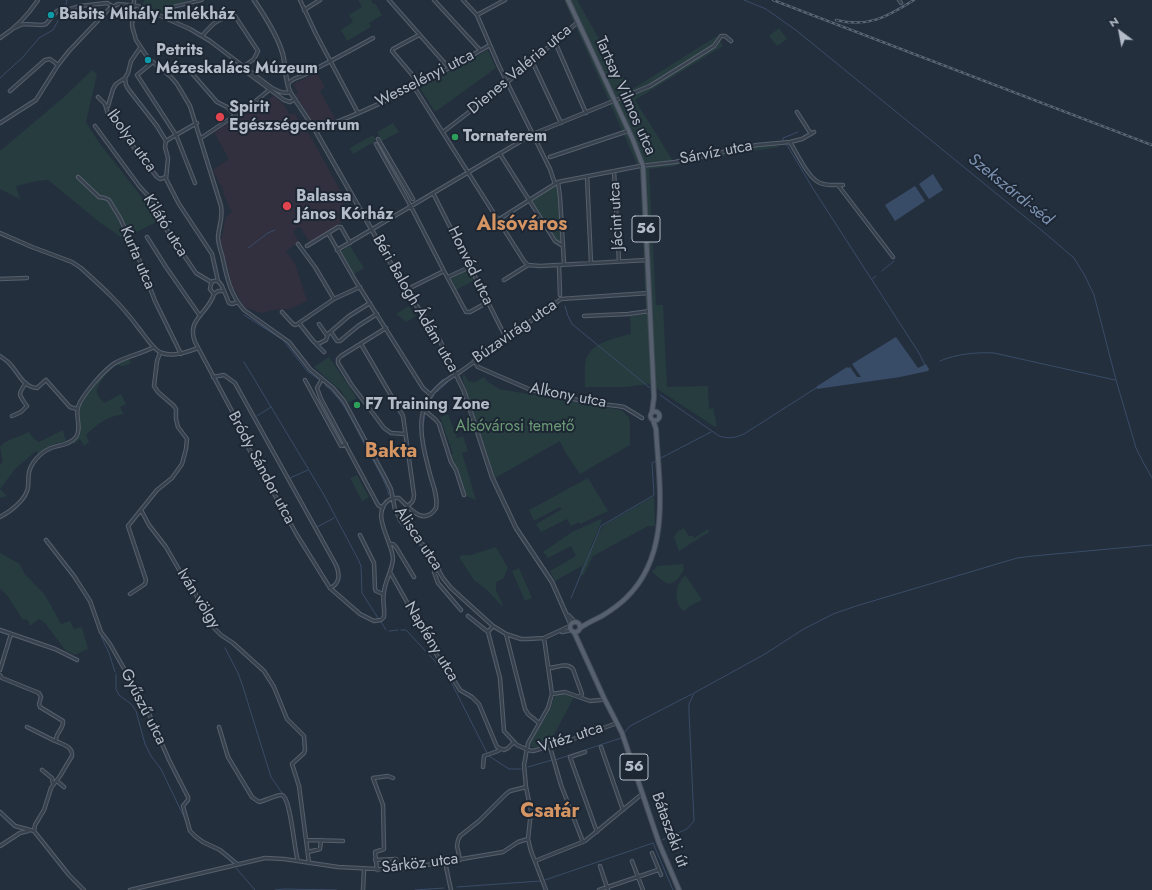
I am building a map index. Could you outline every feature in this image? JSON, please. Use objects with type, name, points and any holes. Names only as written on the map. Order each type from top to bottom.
[{"type":"main road","name":"Tartsay Vilmos utca","points":[[568,0],[615,101],[643,166],[654,397]]},
{"type":"main road","name":"56","points":[[654,397],[651,416],[656,429]]},
{"type":"main road","name":"56","points":[[573,626],[592,620],[609,612],[630,594],[642,577],[653,554],[660,518],[656,429],[660,415],[654,397]]},
{"type":"main road","points":[[652,412],[658,412]]},
{"type":"main road","points":[[653,420],[658,419]]},
{"type":"main road","name":"56","points":[[580,629],[592,620]]},
{"type":"main road","name":"56","points":[[573,626],[580,629]]},
{"type":"main road","name":"56","points":[[573,626],[580,629]]},
{"type":"main road","name":"56","points":[[573,626],[581,645]]},
{"type":"main road","name":"56","points":[[580,629],[581,645]]},
{"type":"main road","name":"Bátaszéki út","points":[[581,645],[602,696],[617,723],[658,841],[679,890]]},
{"type":"street","points":[[0,38],[14,28],[30,12],[38,0]]},
{"type":"street","points":[[125,78],[126,85],[129,90],[157,126],[166,141],[165,147],[168,158],[166,178],[179,204],[212,254],[218,281],[229,303],[234,304],[238,302],[228,282],[219,246],[218,236],[222,221],[221,206],[197,124],[190,106],[171,77],[153,62],[140,48],[132,26],[134,0]]},
{"type":"street","points":[[134,0],[138,6]]},
{"type":"street","points":[[165,17],[168,8],[202,0]]},
{"type":"street","name":"Béri Balogh Ádám utca","points":[[254,0],[276,36],[283,56],[287,85],[290,92],[315,130],[406,290],[440,341],[464,391],[492,477],[498,490],[516,528],[552,582],[564,610],[573,626]]},
{"type":"street","points":[[300,0],[358,113]]},
{"type":"street","points":[[304,10],[320,0]]},
{"type":"street","points":[[389,0],[449,68]]},
{"type":"street","points":[[434,0],[480,50]]},
{"type":"street","points":[[463,0],[477,15],[556,183],[560,197],[564,264]]},
{"type":"street","points":[[477,15],[506,0]]},
{"type":"street","points":[[899,0],[901,4]]},
{"type":"street","points":[[0,123],[36,100],[58,65],[69,51],[117,2],[138,6],[190,28],[272,88],[281,92],[290,92]]},
{"type":"street","points":[[14,28],[23,24],[46,24],[57,11],[62,9],[67,10],[80,6],[105,4],[112,6]]},
{"type":"street","points":[[202,36],[217,21],[226,17],[235,16],[258,51],[254,59],[243,67]]},
{"type":"street","name":"Dienes Valéria utca","points":[[443,132],[508,82],[578,22]]},
{"type":"street","points":[[419,35],[393,49],[392,51],[420,84]]},
{"type":"street","points":[[337,250],[533,134],[650,86],[714,46],[722,35],[731,41]]},
{"type":"street","points":[[287,85],[292,79],[298,78],[331,62],[373,38]]},
{"type":"street","points":[[555,42],[586,112]]},
{"type":"street","name":"Wesselényi utca","points":[[315,130],[358,113],[414,87],[490,45]]},
{"type":"street","points":[[108,106],[116,84],[125,78],[131,61],[140,48]]},
{"type":"street","points":[[10,91],[45,60],[50,59],[58,65]]},
{"type":"street","points":[[532,61],[561,123]]},
{"type":"street","points":[[153,62],[137,75],[176,135],[196,183]]},
{"type":"street","points":[[239,64],[241,68],[287,102],[292,102],[294,99]]},
{"type":"street","points":[[190,71],[217,102],[227,107],[235,116]]},
{"type":"street","points":[[285,74],[292,79]]},
{"type":"street","points":[[414,87],[524,261],[528,265]]},
{"type":"street","points":[[201,138],[252,104],[269,90]]},
{"type":"street","name":"Ibolya utca","points":[[98,97],[105,104],[108,114],[157,177],[160,179],[166,178]]},
{"type":"street","name":"Sárvíz utca","points":[[556,183],[614,171],[675,162],[757,145],[800,140],[812,133],[797,112]]},
{"type":"street","points":[[166,141],[197,124]]},
{"type":"street","name":"Kilátó utca","points":[[95,126],[140,187],[154,202],[164,226],[196,273],[211,282]]},
{"type":"street","points":[[550,157],[628,131]]},
{"type":"street","points":[[378,138],[413,198]]},
{"type":"street","points":[[790,142],[808,172],[815,180],[824,184],[843,184]]},
{"type":"street","points":[[376,144],[408,201],[466,312],[470,312],[488,302]]},
{"type":"street","points":[[500,153],[554,241],[563,246]]},
{"type":"street","name":"Jácint utca","points":[[614,171],[619,262]]},
{"type":"street","points":[[587,176],[591,263]]},
{"type":"street","name":"Kurta utca","points":[[78,177],[99,197],[109,200],[120,218],[137,254],[155,301],[181,354]]},
{"type":"street","points":[[498,220],[556,183]]},
{"type":"street","points":[[838,185],[894,257]]},
{"type":"street","name":"Honvéd utca","points":[[433,193],[506,338]]},
{"type":"street","points":[[307,246],[338,227],[341,227],[350,242]]},
{"type":"street","points":[[0,233],[72,262],[81,268],[129,315],[160,353],[181,354],[198,348]]},
{"type":"street","points":[[328,233],[337,250],[423,388],[431,395]]},
{"type":"street","points":[[147,236],[166,267],[200,316]]},
{"type":"street","points":[[298,244],[315,267],[334,299]]},
{"type":"street","points":[[504,280],[528,265],[540,266],[647,260]]},
{"type":"street","points":[[559,265],[560,295]]},
{"type":"street","points":[[448,277],[470,267]]},
{"type":"street","points":[[406,290],[444,271]]},
{"type":"street","points":[[0,279],[27,278]]},
{"type":"street","points":[[218,281],[216,280],[211,282],[210,289],[214,294],[218,291],[224,291]]},
{"type":"street","points":[[282,312],[296,325],[334,299],[360,287]]},
{"type":"street","name":"Búzavirág utca","points":[[423,409],[431,395],[443,383],[563,298],[649,293]]},
{"type":"street","name":"Bródy Sándor utca","points":[[214,294],[209,306],[195,321],[192,331],[198,348],[233,413],[244,440],[297,535],[330,588],[360,614],[374,621],[381,620],[384,617],[383,594]]},
{"type":"street","name":"Alisca utca","points":[[238,302],[244,310],[289,342],[310,369],[333,388],[344,401],[391,489],[395,510],[401,521],[425,546],[451,588],[493,626],[506,634],[521,639],[544,638],[573,626]]},
{"type":"street","points":[[316,343],[318,344],[326,340],[328,334],[349,316],[370,303]]},
{"type":"street","points":[[584,316],[628,314],[650,311]]},
{"type":"street","points":[[331,332],[337,341],[340,342],[358,326],[377,314]]},
{"type":"street","points":[[298,323],[324,352]]},
{"type":"street","points":[[319,324],[326,334],[328,334]]},
{"type":"street","points":[[386,328],[340,356],[338,359],[338,364],[384,428],[392,433],[405,434]]},
{"type":"street","points":[[361,344],[403,416],[414,495],[412,503],[407,506]]},
{"type":"street","points":[[0,517],[15,507],[27,491],[30,468],[38,456],[50,448],[69,442],[76,437],[78,427],[77,409],[82,399],[108,368],[123,359],[135,356],[154,347]]},
{"type":"street","points":[[130,594],[144,584],[146,580],[128,526],[157,490],[172,478],[182,464],[187,444],[186,439],[177,423],[176,409],[158,392],[154,386],[157,361],[160,353]]},
{"type":"street","points":[[0,356],[10,363],[26,383],[37,388],[46,380],[70,407],[77,409]]},
{"type":"street","name":"Alkony utca","points":[[474,362],[478,367],[531,390],[592,403],[624,407],[642,418]]},
{"type":"street","points":[[213,377],[224,375],[235,383],[336,565],[339,579],[334,587],[330,588]]},
{"type":"street","points":[[322,379],[318,384],[318,390],[378,505],[383,508]]},
{"type":"street","points":[[305,380],[340,446],[346,444]]},
{"type":"street","points":[[12,416],[21,412],[27,406],[19,395],[19,392],[26,383]]},
{"type":"street","points":[[360,535],[374,563],[375,589],[383,594],[393,558],[382,524],[385,502],[392,498],[399,498],[414,513],[424,516],[434,511],[437,503],[421,433],[423,409],[439,424],[451,462],[456,470],[464,495]]},
{"type":"street","name":"Iván völgy","points":[[141,510],[148,525],[166,546],[181,573],[192,587],[213,627],[264,671],[274,687],[287,719],[302,732],[305,738],[306,750],[292,764],[299,786],[306,840]]},
{"type":"street","name":"Gyűszű utca","points":[[46,540],[84,590],[101,632],[110,644],[146,707],[169,760],[188,797],[188,800],[183,806],[190,831],[203,842],[220,850],[237,864]]},
{"type":"street","points":[[389,544],[394,544],[396,546],[414,577]]},
{"type":"street","points":[[439,569],[434,572],[438,583],[461,610]]},
{"type":"street","name":"Napfény utca","points":[[390,572],[438,659],[444,664],[460,690],[472,697],[479,704],[495,744],[500,749]]},
{"type":"street","points":[[468,616],[488,632],[500,678],[504,731],[514,742],[526,749]]},
{"type":"street","points":[[488,632],[493,626]]},
{"type":"street","points":[[0,630],[55,649],[77,660]]},
{"type":"street","points":[[0,670],[11,634]]},
{"type":"street","points":[[506,634],[525,709],[528,714],[539,723]]},
{"type":"street","points":[[544,638],[552,694],[548,708],[531,736],[526,749],[524,765],[526,788],[531,811],[528,839],[546,890]]},
{"type":"street","points":[[549,668],[568,665],[571,666],[581,691],[582,695],[579,697]]},
{"type":"street","points":[[0,676],[39,693],[41,697],[39,704],[40,707],[63,721],[63,725],[56,737],[56,741]]},
{"type":"street","points":[[552,694],[565,692],[590,701],[601,700]]},
{"type":"street","name":"Vitéz utca","points":[[526,749],[533,751],[550,747],[617,723]]},
{"type":"street","points":[[219,726],[228,757],[256,802],[262,802],[280,795],[286,798],[299,861]]},
{"type":"street","points":[[27,728],[70,748],[72,752],[70,760],[57,781],[53,784]]},
{"type":"street","points":[[483,767],[484,756],[500,749],[504,750],[514,742]]},
{"type":"street","points":[[550,747],[583,842]]},
{"type":"street","points":[[600,747],[623,810]]},
{"type":"street","points":[[585,752],[570,757],[597,832]]},
{"type":"street","points":[[42,770],[52,778],[53,784],[44,810],[35,825],[34,831],[69,875],[84,890]]},
{"type":"street","points":[[377,870],[374,852],[384,849],[384,818],[383,801],[373,778],[388,776],[392,778]]},
{"type":"street","points":[[57,781],[64,787]]},
{"type":"street","points":[[460,860],[457,846],[460,836],[479,821],[510,791],[526,788]]},
{"type":"street","points":[[535,861],[583,842],[642,794]]},
{"type":"street","points":[[0,812],[15,826],[29,831]]},
{"type":"street","points":[[0,846],[20,833],[34,831]]},
{"type":"street","name":"Sárköz utca","points":[[130,890],[265,858],[364,869],[397,870],[503,852],[518,842],[528,839]]},
{"type":"street","points":[[309,863],[306,840],[343,841]]},
{"type":"street","points":[[308,852],[320,850],[321,840]]},
{"type":"street","points":[[652,853],[661,876]]},
{"type":"street","points":[[375,860],[396,859],[397,870]]},
{"type":"street","points":[[632,861],[643,890]]},
{"type":"street","points":[[446,862],[451,890]]},
{"type":"street","points":[[600,866],[608,888]]},
{"type":"street","points":[[363,890],[364,869]]},
{"type":"street","points":[[599,890],[658,870]]},
{"type":"shaded area","points":[[317,73],[325,87],[320,91],[335,119],[315,126],[295,94],[298,92],[293,84]]},
{"type":"shaded area","name":"Balassa János Kórház","points":[[274,96],[283,104],[290,115],[294,113],[306,133],[308,132],[346,201],[343,203],[346,208],[337,214],[342,222],[310,243],[301,228],[298,227],[293,232],[299,242],[286,251],[295,264],[307,301],[289,309],[273,310],[262,313],[244,307],[232,285],[221,241],[226,217],[232,212],[213,170],[229,159],[214,132]]},
{"type":"green space","points":[[145,0],[190,0],[164,7],[162,14],[141,5]]},
{"type":"green space","points":[[358,0],[371,0],[373,4],[375,3],[382,15],[369,23],[371,27],[347,41],[341,30],[353,22],[349,15],[362,7]]},
{"type":"green space","points":[[564,0],[577,0],[611,60],[631,90],[717,36],[723,46],[635,100],[673,161],[774,141],[779,147],[681,163],[675,166],[649,169],[656,305],[663,305],[667,387],[708,386],[709,409],[713,408],[717,426],[715,427],[650,384],[624,387],[585,387],[585,362],[593,348],[612,339],[631,334],[630,316],[646,314],[640,171]]},
{"type":"green space","points":[[779,28],[787,39],[777,46],[769,36]]},
{"type":"green space","points":[[488,50],[496,68],[435,112],[420,88]]},
{"type":"green space","points":[[92,70],[97,74],[86,122],[100,144],[149,206],[158,221],[127,237],[129,243],[98,221],[48,180],[16,186],[20,199],[0,189],[0,151],[64,97]]},
{"type":"green space","points":[[393,123],[399,132],[382,141],[377,132]]},
{"type":"green space","points":[[373,135],[376,139],[373,144],[372,143],[353,154],[350,148]]},
{"type":"green space","points":[[557,185],[558,192],[562,245],[557,242],[531,202]]},
{"type":"green space","points":[[349,246],[364,268],[354,274],[341,252]]},
{"type":"green space","points":[[469,269],[475,280],[456,290],[451,278]]},
{"type":"green space","points":[[409,306],[416,316],[406,322],[396,314]]},
{"type":"green space","points":[[329,357],[357,398],[348,403],[341,391],[314,367]]},
{"type":"green space","points":[[128,358],[131,363],[123,366],[116,365],[104,377],[97,389],[98,395],[104,403],[121,394],[126,404],[120,407],[124,414],[107,419],[95,427],[86,435],[89,442],[84,446],[80,439],[74,444],[71,441],[76,434],[77,409],[82,400],[109,367]]},
{"type":"green space","name":"Alsóvárosi temető","points":[[464,374],[469,382],[472,381],[473,383],[484,377],[487,381],[499,389],[621,410],[629,417],[630,445],[580,474],[567,455],[560,441],[495,478],[462,377]]},
{"type":"green space","points":[[448,414],[457,438],[463,436],[468,451],[462,453],[476,500],[464,495],[456,470],[449,456],[453,454],[440,417]]},
{"type":"green space","points":[[63,430],[66,441],[52,445],[39,454],[36,451],[16,468],[0,489],[0,464],[3,462],[0,447],[5,442],[29,432],[34,439],[39,442]]},
{"type":"green space","points":[[357,475],[369,497],[362,501],[350,478]]},
{"type":"green space","points":[[588,478],[608,511],[580,524],[579,522],[571,526],[567,519],[541,532],[536,524],[562,509],[560,507],[534,521],[529,510]]},
{"type":"green space","points":[[0,489],[7,496],[0,498]]},
{"type":"green space","points":[[654,496],[655,526],[648,526],[593,556],[583,576],[580,572],[586,556],[582,566],[555,581],[550,571],[576,556],[571,546],[548,558],[543,552],[572,532],[601,519],[602,521],[588,553],[603,526]]},
{"type":"green space","points":[[684,528],[689,536],[693,536],[694,538],[708,529],[709,532],[679,551],[674,537],[677,532]]},
{"type":"green space","points":[[496,547],[508,568],[503,579],[496,582],[496,590],[503,605],[502,606],[486,589],[474,580],[459,557],[463,555],[471,555]]},
{"type":"green space","points":[[0,553],[20,564],[24,573],[45,595],[61,624],[70,621],[74,629],[82,627],[88,649],[75,655],[66,651],[45,623],[39,619],[30,626],[27,619],[23,620],[7,595],[0,589]]},
{"type":"green space","points":[[683,564],[684,570],[677,580],[670,584],[664,582],[652,572],[657,566]]},
{"type":"green space","points":[[519,568],[532,598],[525,601],[512,571]]},
{"type":"green space","points":[[686,576],[702,600],[688,607],[685,611],[680,608],[676,596],[679,584],[683,577]]},
{"type":"green space","points":[[566,693],[574,697],[549,744],[535,748],[528,746],[550,710],[554,698],[557,694]]},
{"type":"water","points":[[933,174],[943,190],[929,199],[919,184]]},
{"type":"water","points":[[915,186],[925,201],[895,221],[885,205]]},
{"type":"water","points":[[896,337],[918,368],[926,364],[929,369],[928,371],[900,377],[817,389],[816,387],[847,367],[850,367],[857,377],[861,377],[852,364]]},
{"type":"waterway","name":"Szekszárdi-séd","points":[[0,78],[23,57],[39,38],[53,30],[65,8],[67,0]]},
{"type":"waterway","name":"Szekszárdi-séd","points":[[744,0],[766,9],[797,31],[1074,258],[1094,295],[1116,380],[1136,448],[1152,478]]},
{"type":"waterway","points":[[783,140],[783,138],[798,132]]},
{"type":"waterway","points":[[787,145],[812,187],[919,353],[925,365]]},
{"type":"waterway","points":[[248,248],[268,233],[275,230]]},
{"type":"waterway","points":[[882,271],[894,261]]},
{"type":"waterway","points":[[872,279],[876,276]]},
{"type":"waterway","points":[[565,306],[572,324],[650,388]]},
{"type":"waterway","points":[[244,315],[283,340],[307,371],[318,379]]},
{"type":"waterway","points":[[940,361],[966,354],[994,353],[1115,380]]},
{"type":"waterway","points":[[244,362],[324,495],[359,561],[361,566],[362,593],[378,618]]},
{"type":"waterway","points":[[431,391],[443,379]]},
{"type":"waterway","points":[[437,392],[448,382]]},
{"type":"waterway","points":[[325,385],[345,407],[383,479],[389,495]]},
{"type":"waterway","points":[[660,395],[719,436],[732,438],[744,434],[816,388]]},
{"type":"waterway","points":[[427,407],[434,395]]},
{"type":"waterway","points":[[422,405],[427,396]]},
{"type":"waterway","points":[[257,416],[271,407]]},
{"type":"waterway","points":[[423,427],[425,414]]},
{"type":"waterway","points":[[659,459],[711,432]]},
{"type":"waterway","points":[[571,598],[601,526],[654,495],[652,463],[656,461]]},
{"type":"waterway","points":[[290,478],[308,470]]},
{"type":"waterway","points":[[317,527],[334,518]]},
{"type":"waterway","points":[[398,521],[419,545],[434,567]]},
{"type":"waterway","points":[[662,840],[687,829],[694,821],[689,712],[689,704],[694,693],[765,654],[802,630],[833,614],[856,606],[1017,558],[1152,545]]},
{"type":"waterway","points":[[381,622],[386,630]]},
{"type":"waterway","points":[[389,631],[398,630]]},
{"type":"waterway","points":[[401,630],[406,630],[445,672]]},
{"type":"waterway","points":[[101,636],[109,653],[115,672]]},
{"type":"waterway","points":[[225,648],[238,673],[243,687],[271,777],[282,793]]},
{"type":"waterway","points":[[116,674],[116,689],[119,695],[131,704],[136,711],[145,744],[151,756],[161,769],[185,819]]},
{"type":"waterway","points":[[447,674],[487,753]]},
{"type":"waterway","points":[[624,733],[630,726],[692,694]]},
{"type":"waterway","points":[[555,760],[621,738]]},
{"type":"waterway","points":[[489,756],[509,769],[521,769]]},
{"type":"waterway","points":[[528,767],[552,760]]},
{"type":"waterway","points":[[653,843],[673,890]]},
{"type":"waterway","points":[[545,880],[653,843]]},
{"type":"waterway","points":[[228,858],[233,864]]},
{"type":"waterway","points":[[236,868],[255,890]]},
{"type":"waterway","points":[[457,887],[540,881]]},
{"type":"waterway","points":[[415,890],[444,888]]},
{"type":"waterway","points":[[275,890],[336,890]]},
{"type":"railway","points":[[773,0],[1152,145]]},
{"type":"railway","points":[[836,20],[858,23],[868,22],[886,16],[914,0]]},
{"type":"place","name":"Babits Mihály Emlékház","points":[[51,15]]},
{"type":"place","name":"Petrits Mézeskalács Múzeum","points":[[148,60]]},
{"type":"place","name":"Spirit Egészségcentrum","points":[[220,117]]},
{"type":"place","name":"Tornaterem","points":[[455,137]]},
{"type":"place","name":"Balassa János Kórház","points":[[287,206]]},
{"type":"place","name":"F7 Training Zone","points":[[357,405]]},
{"type":"district","name":"Alsóváros","points":[[522,225]]},
{"type":"district","name":"Bakta","points":[[391,452]]},
{"type":"district","name":"Csatár","points":[[550,812]]}]
